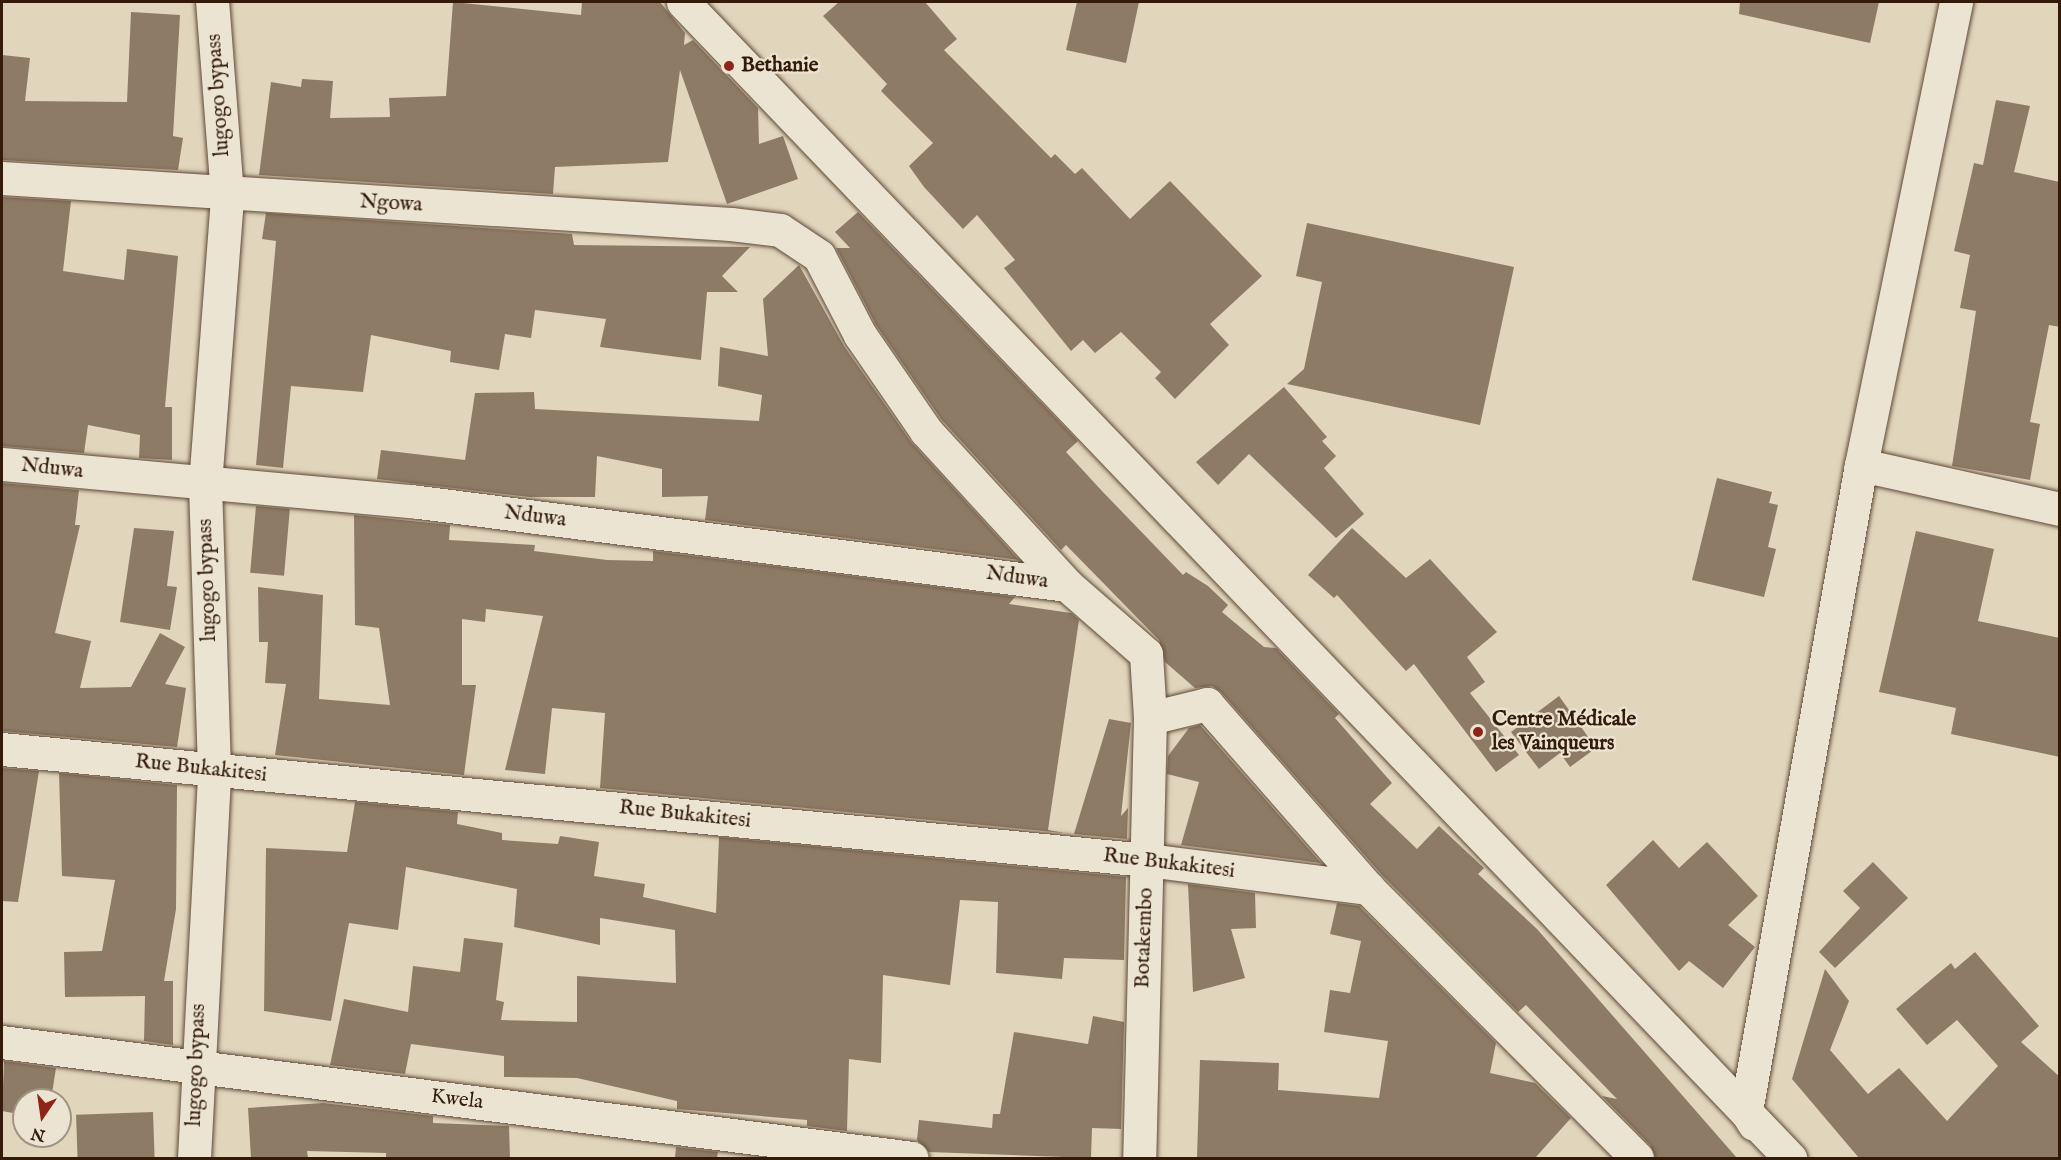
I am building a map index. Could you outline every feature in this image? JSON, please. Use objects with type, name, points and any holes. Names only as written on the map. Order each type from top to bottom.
[{"type":"street","name":"lugogo bypass","points":[[194,1158],[196,1066],[214,770],[205,484],[227,195],[212,2]]},
{"type":"street","points":[[684,2],[1790,1158]]},
{"type":"street","points":[[1774,1158],[1746,1111],[1861,465],[1956,2]]},
{"type":"street","name":"Ngowa","points":[[2,178],[227,195],[780,230]]},
{"type":"street","name":"Botakembo","points":[[780,230],[819,256],[860,335],[926,431],[1067,585],[1146,654],[1150,718],[1139,1158]]},
{"type":"street","name":"Nduwa","points":[[2,464],[411,501],[1067,585]]},
{"type":"street","points":[[1861,465],[2060,509]]},
{"type":"street","points":[[1150,718],[1207,704],[1368,888],[1636,1158]]},
{"type":"street","name":"Rue Bukakitesi","points":[[2,749],[1147,860],[1368,888]]},
{"type":"street","name":"Kwela","points":[[2,1042],[912,1158]]},
{"type":"building","points":[[453,2],[581,15],[582,2],[660,2],[685,33],[684,45],[693,40],[758,108],[759,144],[783,136],[798,179],[727,204],[680,70],[668,162],[555,167],[553,194],[259,175],[271,82],[301,87],[302,79],[333,81],[330,118],[390,117],[389,98],[446,96]]},
{"type":"building","points":[[839,2],[925,2],[957,39],[944,50],[1051,158],[1055,154],[1075,174],[1082,168],[1130,219],[1170,181],[1262,276],[1210,324],[1229,345],[1175,399],[1155,378],[1161,372],[1121,332],[1095,353],[1083,340],[1071,351],[1004,268],[1015,260],[977,215],[963,229],[924,187],[909,166],[933,143],[881,91],[887,84],[823,16]]},
{"type":"building","points":[[1077,2],[1139,2],[1126,63],[1066,50]]},
{"type":"building","points":[[1740,2],[1879,2],[1870,43],[1739,14]]},
{"type":"building","points":[[131,12],[180,15],[173,136],[183,138],[178,170],[2,160],[2,55],[30,58],[25,101],[127,102]]},
{"type":"building","points":[[1996,100],[2030,106],[2014,172],[2060,182],[2060,327],[2049,325],[2030,422],[2040,424],[2030,480],[1952,466],[1976,311],[1960,308],[1970,255],[1954,251],[1974,163],[1983,165]]},
{"type":"building","points":[[2,197],[71,201],[63,271],[124,280],[127,249],[178,256],[165,407],[172,407],[172,460],[139,458],[140,435],[88,425],[84,453],[2,446]]},
{"type":"building","points":[[858,212],[1078,441],[1066,452],[1102,491],[1183,575],[1186,572],[1208,586],[1228,605],[1222,612],[1264,647],[1276,648],[1339,714],[1335,718],[1392,783],[1370,804],[1417,849],[1439,826],[1484,868],[1478,874],[1537,929],[1737,1158],[1655,1158],[1650,1145],[1602,1096],[1617,1099],[1526,1005],[1518,1012],[1382,875],[1221,692],[1212,686],[1195,688],[1165,662],[1159,640],[1066,545],[1061,550],[941,419],[876,325],[836,248],[850,248],[835,232]]},
{"type":"building","points":[[266,213],[572,234],[574,245],[750,247],[722,276],[738,292],[707,292],[701,360],[600,347],[606,319],[535,310],[531,338],[505,334],[499,370],[450,362],[451,351],[371,335],[363,392],[291,386],[283,468],[256,465],[276,241],[262,239]]},
{"type":"building","points":[[1307,223],[1514,267],[1480,425],[1287,384],[1304,369],[1322,282],[1296,276]]},
{"type":"building","points":[[799,265],[844,346],[911,442],[1019,560],[705,520],[708,496],[662,497],[662,469],[597,456],[595,497],[530,497],[377,479],[381,450],[465,460],[475,393],[534,392],[535,409],[759,421],[762,395],[718,386],[720,347],[768,356],[763,299]]},
{"type":"building","points":[[1284,387],[1327,437],[1322,441],[1336,456],[1324,468],[1364,514],[1336,538],[1249,454],[1218,485],[1196,462]]},
{"type":"building","points":[[1717,478],[1772,492],[1769,503],[1778,505],[1768,547],[1776,549],[1764,597],[1692,580]]},
{"type":"building","points":[[2,483],[79,490],[75,525],[80,525],[55,633],[91,641],[80,688],[131,687],[160,633],[185,647],[165,684],[186,688],[177,747],[2,731]]},
{"type":"building","points":[[256,506],[290,509],[284,576],[250,573]]},
{"type":"building","points":[[354,515],[450,525],[449,540],[535,545],[534,551],[607,560],[653,561],[653,551],[1015,597],[1009,604],[1071,613],[1079,620],[1048,830],[1064,833],[600,788],[605,713],[552,708],[545,774],[505,770],[543,616],[486,609],[485,622],[462,619],[462,685],[476,685],[464,775],[275,755],[286,684],[265,683],[268,642],[259,642],[258,587],[323,595],[319,699],[390,705],[379,628],[355,625]]},
{"type":"building","points":[[134,528],[174,531],[167,586],[177,587],[170,630],[120,622]]},
{"type":"building","points":[[1352,528],[1406,578],[1430,559],[1497,632],[1467,657],[1485,682],[1470,693],[1519,755],[1496,772],[1414,664],[1406,671],[1337,595],[1334,598],[1308,575]]},
{"type":"building","points":[[1916,531],[1994,549],[1978,621],[2060,638],[2060,757],[1951,734],[1956,708],[1879,692]]},
{"type":"building","points":[[1559,696],[1596,748],[1570,767],[1560,753],[1539,769],[1511,732]]},
{"type":"building","points":[[1109,719],[1131,723],[1121,816],[1128,808],[1127,839],[1074,834]]},
{"type":"building","points":[[1200,725],[1321,863],[1181,845],[1199,782],[1167,774],[1168,756],[1189,728]]},
{"type":"building","points":[[2,768],[39,771],[18,902],[2,901]]},
{"type":"building","points":[[59,773],[177,785],[176,909],[164,981],[173,981],[173,1045],[144,1041],[145,996],[65,997],[64,952],[102,951],[115,880],[62,876]]},
{"type":"building","points":[[355,802],[458,812],[457,824],[502,833],[502,840],[558,844],[560,836],[599,842],[594,876],[645,884],[643,897],[716,913],[719,837],[1126,877],[1124,960],[1064,958],[1062,979],[996,973],[998,902],[960,900],[950,985],[883,975],[881,1063],[849,1059],[847,1131],[807,1126],[807,1120],[677,1109],[677,1101],[577,1078],[504,1077],[504,1056],[411,1044],[405,1074],[330,1065],[344,999],[408,1012],[413,966],[460,972],[464,938],[503,943],[496,1000],[504,1002],[501,1020],[577,1022],[577,976],[676,983],[675,930],[600,918],[600,945],[514,927],[517,889],[406,867],[398,930],[349,923],[331,1021],[264,1011],[266,848],[347,852]]},
{"type":"building","points":[[1653,840],[1679,868],[1707,842],[1758,896],[1728,925],[1755,947],[1723,988],[1689,961],[1679,971],[1606,885]]},
{"type":"building","points":[[1873,862],[1908,898],[1835,968],[1819,952],[1860,908],[1843,891]]},
{"type":"building","points":[[1188,884],[1255,893],[1256,928],[1231,929],[1245,978],[1193,992]]},
{"type":"building","points":[[1337,903],[1359,906],[1496,1043],[1490,1073],[1535,1083],[1571,1118],[1535,1158],[1197,1158],[1200,1060],[1279,1063],[1278,1090],[1379,1098],[1388,1041],[1324,1032],[1330,990],[1350,993],[1361,941],[1330,934]]},
{"type":"building","points":[[1975,952],[2039,1026],[2021,1042],[2060,1077],[2060,1158],[1859,1158],[1792,1079],[1825,969],[1849,1001],[1830,1050],[1868,1094],[1899,1068],[1947,1121],[1998,1066],[1957,1020],[1927,1045],[1896,1009],[1951,963],[1955,969]]},
{"type":"building","points":[[1093,1016],[1124,1022],[1121,1129],[1092,1128],[1091,1158],[929,1152],[917,1140],[919,1120],[992,1128],[993,1114],[1000,1114],[1014,1032],[1088,1044]]},
{"type":"building","points":[[4,1061],[56,1068],[53,1088],[12,1088],[12,1113],[2,1111]]},
{"type":"building","points":[[323,1103],[433,1116],[433,1123],[509,1126],[510,1158],[386,1158],[386,1153],[307,1151],[308,1158],[251,1158],[248,1108]]},
{"type":"building","points":[[153,1112],[155,1158],[78,1158],[76,1115]]},
{"type":"building","points":[[676,1147],[718,1152],[717,1158],[675,1158]]},
{"type":"place","name":"Bethanie","points":[[729,66]]},
{"type":"place","name":"Centre Médicale les Vainqueurs","points":[[1478,732]]}]
